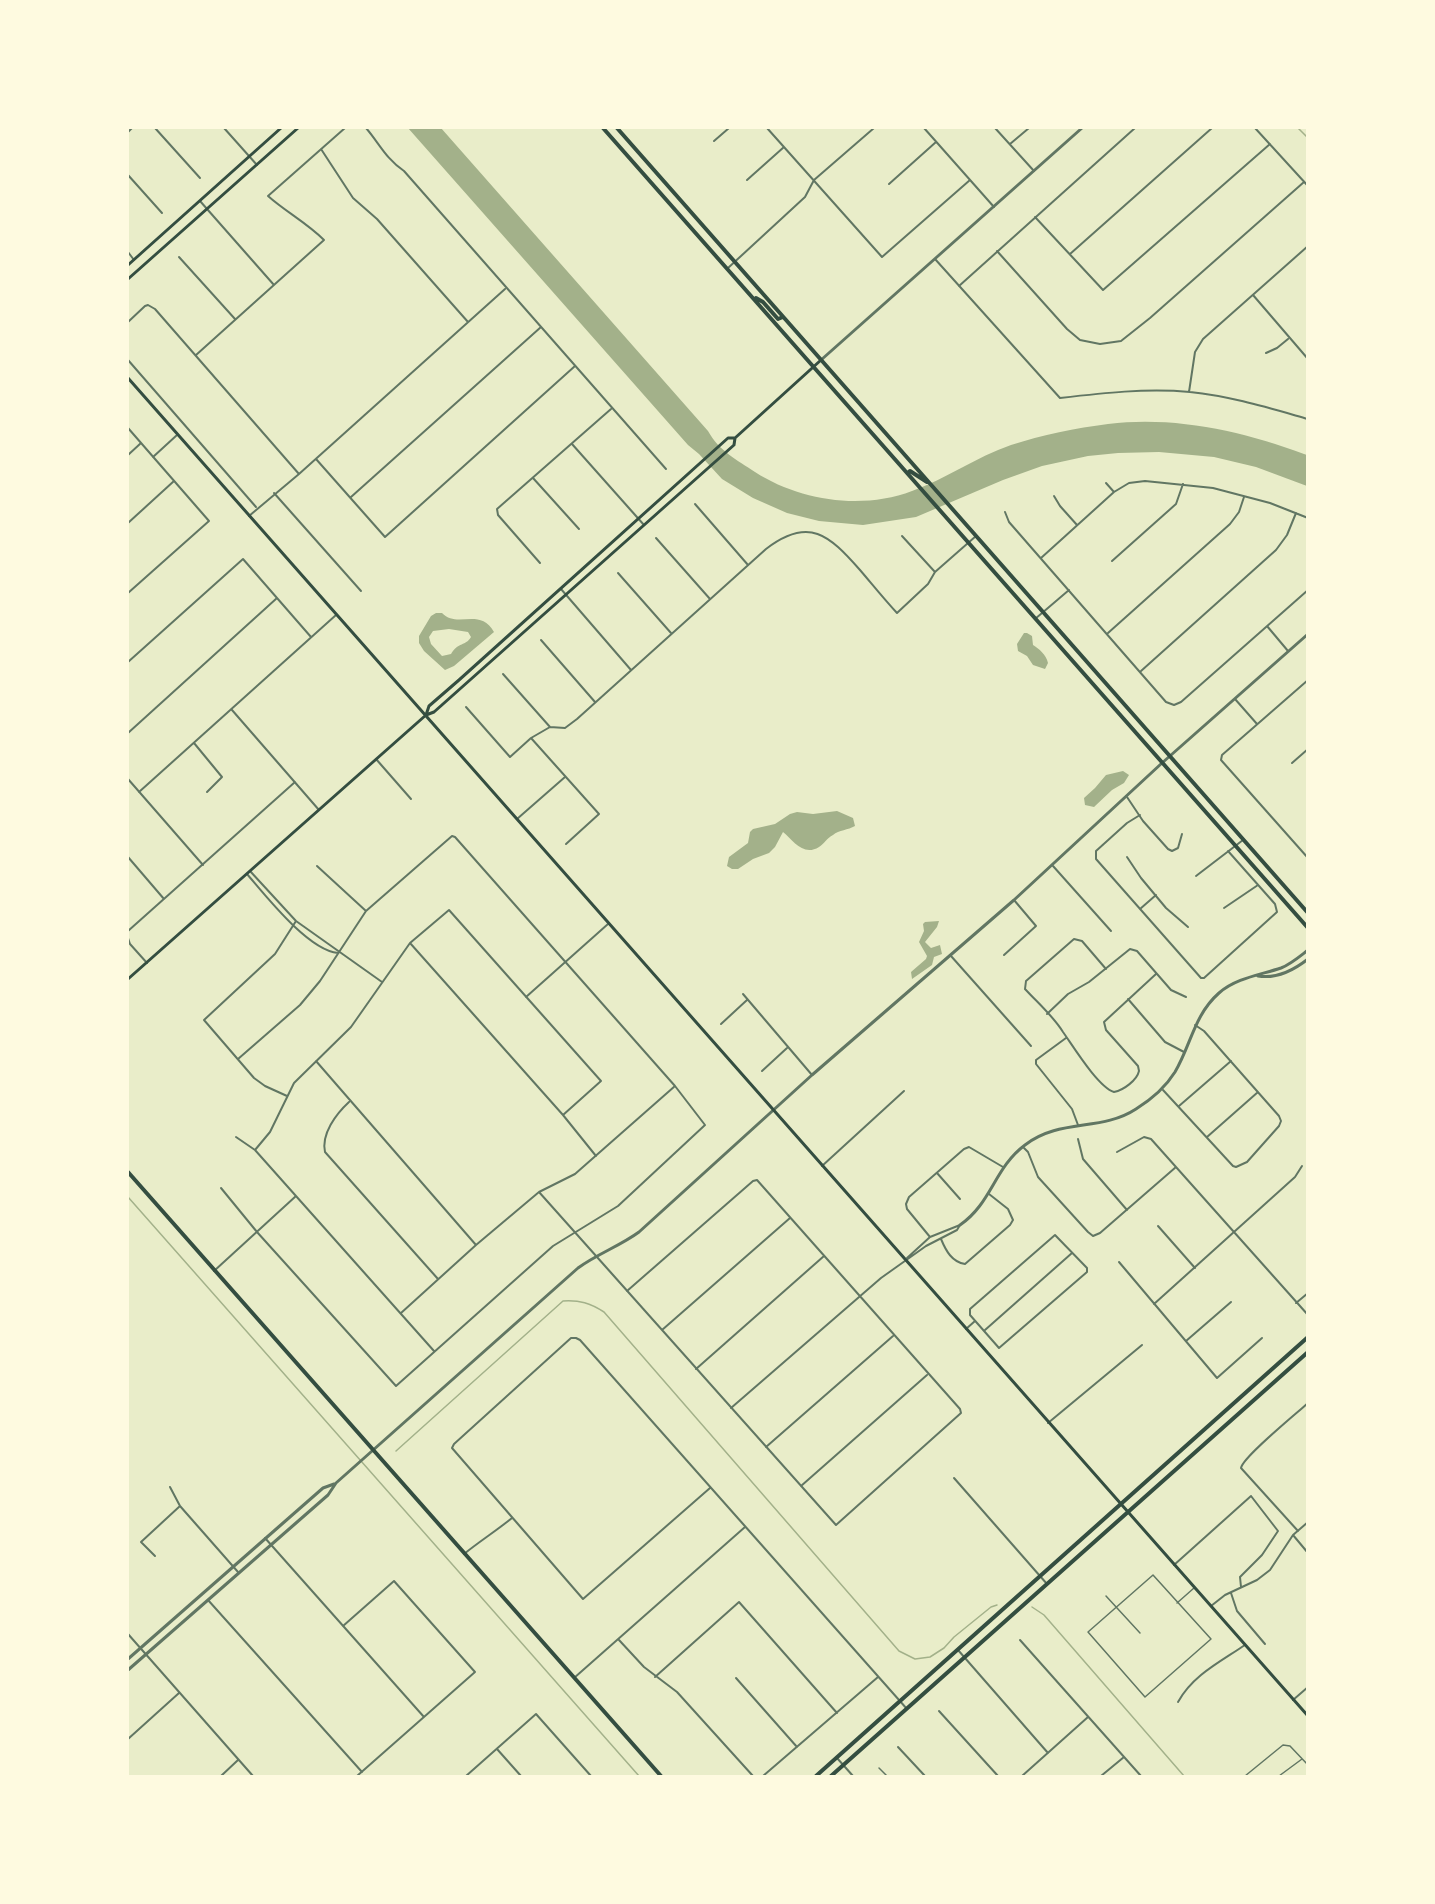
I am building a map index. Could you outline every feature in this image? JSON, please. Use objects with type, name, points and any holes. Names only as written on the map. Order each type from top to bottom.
[{"type":"main road","points":[[128,266],[281,128]]},
{"type":"main road","points":[[128,279],[298,128]]},
{"type":"main road","points":[[603,128],[1308,928]]},
{"type":"main road","points":[[616,128],[1308,913]]},
{"type":"main road","points":[[753,297],[763,302],[778,319],[783,317]]},
{"type":"main road","points":[[128,979],[426,715],[435,712],[567,595],[734,445],[735,438],[821,360]]},
{"type":"main road","points":[[128,378],[1308,1716]]},
{"type":"main road","points":[[426,715],[429,706],[729,438],[735,438]]},
{"type":"main road","points":[[888,450],[895,445]]},
{"type":"main road","points":[[908,473],[914,472],[920,479],[930,484]]},
{"type":"main road","points":[[128,1172],[661,1776]]},
{"type":"main road","points":[[816,1776],[1308,1337]]},
{"type":"main road","points":[[831,1776],[1308,1352]]},
{"type":"main road","points":[[1180,1451],[1187,1459]]},
{"type":"street","points":[[128,132],[132,128]]},
{"type":"street","points":[[155,128],[200,178]]},
{"type":"street","points":[[224,128],[257,165]]},
{"type":"street","points":[[196,355],[324,240],[310,226],[289,214],[268,196],[345,128]]},
{"type":"street","points":[[366,128],[377,140],[387,157],[404,171],[666,469]]},
{"type":"street","points":[[714,141],[729,128]]},
{"type":"street","points":[[767,128],[882,257],[970,180]]},
{"type":"street","points":[[728,268],[805,197],[814,180],[874,128]]},
{"type":"street","points":[[924,128],[994,207]]},
{"type":"street","points":[[995,128],[1034,171]]},
{"type":"street","points":[[1010,144],[1029,128]]},
{"type":"street","points":[[821,360],[1082,128]]},
{"type":"street","points":[[959,286],[1134,128]]},
{"type":"street","points":[[1070,254],[1212,128]]},
{"type":"street","points":[[1255,128],[1308,186]]},
{"type":"street","points":[[889,184],[936,142]]},
{"type":"street","points":[[1035,217],[1103,290],[1270,144]]},
{"type":"street","points":[[747,180],[784,147]]},
{"type":"street","points":[[321,149],[337,170],[353,198],[377,219],[468,322]]},
{"type":"street","points":[[128,175],[162,213]]},
{"type":"street","points":[[997,251],[1067,329],[1080,340],[1100,344],[1121,341],[1304,182]]},
{"type":"street","points":[[200,201],[274,285]]},
{"type":"street","points":[[1189,392],[1195,352],[1203,339],[1308,246]]},
{"type":"street","points":[[128,252],[134,260]]},
{"type":"street","points":[[180,256],[235,319]]},
{"type":"street","points":[[935,259],[1060,398],[1108,392],[1189,392],[1248,402],[1308,419]]},
{"type":"street","points":[[249,516],[316,459],[506,288]]},
{"type":"street","points":[[1252,295],[1308,359]]},
{"type":"street","points":[[128,321],[148,305],[155,309],[299,474]]},
{"type":"street","points":[[351,497],[541,327]]},
{"type":"street","points":[[1266,353],[1277,348],[1289,338]]},
{"type":"street","points":[[128,360],[257,508]]},
{"type":"street","points":[[316,459],[385,537],[576,366]]},
{"type":"street","points":[[540,563],[496,512],[497,509],[612,408]]},
{"type":"street","points":[[128,428],[209,521],[128,592]]},
{"type":"street","points":[[153,457],[177,435]]},
{"type":"street","points":[[128,455],[141,443]]},
{"type":"street","points":[[572,444],[644,525]]},
{"type":"street","points":[[532,478],[579,529]]},
{"type":"street","points":[[128,523],[174,481]]},
{"type":"street","points":[[1041,558],[1114,492],[1129,483],[1145,481],[1212,488],[1245,496],[1308,518]]},
{"type":"street","points":[[1106,483],[1114,492]]},
{"type":"street","points":[[1112,561],[1176,504],[1183,484]]},
{"type":"street","points":[[274,493],[361,591]]},
{"type":"street","points":[[1054,496],[1077,525]]},
{"type":"street","points":[[1108,633],[1230,524],[1239,512],[1245,496]]},
{"type":"street","points":[[695,504],[748,565]]},
{"type":"street","points":[[1005,512],[1009,522],[1166,702],[1174,705],[1181,702],[1308,590]]},
{"type":"street","points":[[1140,671],[1276,550],[1287,535],[1296,513]]},
{"type":"street","points":[[465,707],[510,757],[531,738],[550,728],[565,728],[782,536],[797,532],[811,532],[825,536],[838,545],[897,613],[928,584],[935,572],[976,536]]},
{"type":"street","points":[[902,536],[935,572]]},
{"type":"street","points":[[656,538],[710,599]]},
{"type":"street","points":[[128,662],[243,559],[312,637]]},
{"type":"street","points":[[618,573],[671,633]]},
{"type":"street","points":[[561,589],[631,670]]},
{"type":"street","points":[[1035,619],[1070,590]]},
{"type":"street","points":[[128,733],[277,598]]},
{"type":"street","points":[[139,792],[336,615]]},
{"type":"street","points":[[1267,626],[1288,651]]},
{"type":"street","points":[[128,1670],[328,1495],[336,1483],[354,1466],[578,1268],[622,1245],[639,1232],[812,1075],[1053,866],[1162,764],[1308,634]]},
{"type":"street","points":[[541,640],[595,702]]},
{"type":"street","points":[[503,674],[550,728]]},
{"type":"street","points":[[1308,680],[1222,755],[1221,760],[1308,858]]},
{"type":"street","points":[[1235,699],[1257,724]]},
{"type":"street","points":[[231,710],[319,810]]},
{"type":"street","points":[[531,738],[599,814],[566,844]]},
{"type":"street","points":[[194,742],[222,777],[207,792]]},
{"type":"street","points":[[1293,763],[1308,749]]},
{"type":"street","points":[[376,759],[411,799]]},
{"type":"street","points":[[517,819],[565,777]]},
{"type":"street","points":[[128,779],[203,865]]},
{"type":"street","points":[[128,931],[295,782]]},
{"type":"street","points":[[1127,797],[1168,849],[1178,848],[1182,834]]},
{"type":"street","points":[[1140,815],[1127,823],[1096,851],[1096,859],[1201,978],[1213,970],[1277,912],[1275,904],[1228,851]]},
{"type":"street","points":[[221,1188],[257,1232],[396,1386],[554,1246],[573,1232],[618,1206],[705,1125],[675,1086],[452,836],[366,911],[320,981],[300,1005],[238,1059]]},
{"type":"street","points":[[1196,876],[1243,840]]},
{"type":"street","points":[[128,857],[165,898]]},
{"type":"street","points":[[1127,857],[1156,896],[1188,927]]},
{"type":"street","points":[[317,866],[366,911]]},
{"type":"street","points":[[1053,866],[1111,931]]},
{"type":"street","points":[[250,871],[296,921],[338,953],[382,982]]},
{"type":"street","points":[[247,874],[293,926],[330,952],[338,953]]},
{"type":"street","points":[[1224,908],[1258,885]]},
{"type":"street","points":[[1140,909],[1156,896]]},
{"type":"street","points":[[1004,955],[1036,926],[1014,900]]},
{"type":"street","points":[[255,1150],[270,1132],[287,1096],[300,1076],[351,1027],[410,943],[449,910],[600,1082],[563,1116]]},
{"type":"street","points":[[287,1096],[265,1086],[255,1078],[204,1020],[275,954],[296,921]]},
{"type":"street","points":[[526,997],[608,924]]},
{"type":"street","points":[[128,938],[130,944],[147,963]]},
{"type":"street","points":[[1106,969],[1082,941],[1074,939],[1026,981],[1025,989],[1073,1049],[1106,1087],[1114,1092],[1136,1078],[1140,1071],[1106,1030],[1104,1025],[1106,1019],[1156,974]]},
{"type":"street","points":[[410,943],[596,1156]]},
{"type":"street","points":[[1047,1014],[1068,994],[1089,982],[1130,949],[1137,951],[1171,990],[1186,997]]},
{"type":"street","points":[[905,1260],[930,1237],[960,1225],[972,1216],[989,1194],[1008,1159],[1023,1146],[1042,1134],[1059,1128],[1105,1123],[1124,1116],[1162,1090],[1174,1073],[1203,1010],[1219,993],[1237,981],[1288,964],[1308,950]]},
{"type":"street","points":[[950,955],[1031,1046]]},
{"type":"street","points":[[1256,976],[1265,977],[1286,972],[1308,960]]},
{"type":"street","points":[[743,994],[812,1075]]},
{"type":"street","points":[[1128,999],[1165,1042],[1184,1052]]},
{"type":"street","points":[[721,1024],[747,1000]]},
{"type":"street","points":[[1162,1090],[1179,1106],[1229,1164],[1236,1167],[1246,1162],[1279,1126],[1281,1121],[1279,1116],[1204,1031],[1195,1025]]},
{"type":"street","points":[[1066,1038],[1043,1054],[1036,1064],[1072,1109],[1078,1125]]},
{"type":"street","points":[[762,1071],[787,1047]]},
{"type":"street","points":[[316,1061],[349,1102],[476,1245]]},
{"type":"street","points":[[1179,1106],[1231,1061]]},
{"type":"street","points":[[401,1313],[539,1192],[575,1174],[675,1086]]},
{"type":"street","points":[[822,1166],[904,1091]]},
{"type":"street","points":[[1207,1137],[1258,1092]]},
{"type":"street","points":[[349,1102],[336,1113],[330,1125],[324,1145],[325,1152],[438,1279]]},
{"type":"street","points":[[236,1137],[255,1150],[434,1351]]},
{"type":"street","points":[[1118,1152],[1144,1137],[1151,1139],[1308,1315]]},
{"type":"street","points":[[1078,1139],[1083,1159],[1127,1210]]},
{"type":"street","points":[[1023,1146],[1028,1152],[1038,1177],[1093,1236],[1100,1233],[1176,1167]]},
{"type":"street","points":[[930,1237],[907,1209],[906,1204],[909,1197],[969,1147],[1003,1167]]},
{"type":"street","points":[[1154,1304],[1294,1178],[1302,1166]]},
{"type":"street","points":[[937,1173],[960,1199]]},
{"type":"street","points":[[539,1192],[836,1525],[961,1411],[757,1180],[753,1181],[627,1290]]},
{"type":"street","points":[[941,1239],[945,1249],[955,1260],[961,1264],[967,1263],[1010,1225],[1013,1220],[1008,1209],[989,1194]]},
{"type":"street","points":[[214,1270],[296,1196]]},
{"type":"street","points":[[662,1330],[790,1218]]},
{"type":"street","points":[[731,1408],[859,1296],[905,1260],[957,1230],[960,1225]]},
{"type":"street","points":[[1158,1226],[1195,1268]]},
{"type":"street","points":[[1052,1236],[1057,1236],[1087,1268],[1086,1274],[1001,1348],[996,1346],[975,1321],[970,1315],[970,1309],[1052,1236]]},
{"type":"street","points":[[984,1331],[1072,1253]]},
{"type":"street","points":[[696,1369],[824,1256]]},
{"type":"street","points":[[1119,1262],[1217,1378],[1262,1338]]},
{"type":"street","points":[[1296,1303],[1308,1293]]},
{"type":"street","points":[[1186,1341],[1231,1302]]},
{"type":"street","points":[[966,1329],[975,1321]]},
{"type":"street","points":[[766,1447],[894,1335]]},
{"type":"street","points":[[710,1488],[583,1599],[452,1448],[571,1338],[576,1338],[745,1527],[878,1677],[907,1709]]},
{"type":"street","points":[[1048,1422],[1142,1346]]},
{"type":"street","points":[[801,1486],[928,1375]]},
{"type":"street","points":[[1298,1531],[1241,1468],[1242,1464],[1308,1403]]},
{"type":"street","points":[[954,1478],[1047,1584]]},
{"type":"street","points":[[128,1659],[323,1488],[336,1483]]},
{"type":"street","points":[[170,1487],[180,1506],[238,1572]]},
{"type":"street","points":[[1174,1565],[1251,1496],[1278,1531],[1262,1555],[1240,1577],[1241,1587]]},
{"type":"street","points":[[155,1556],[141,1542],[180,1506]]},
{"type":"street","points":[[464,1554],[512,1518]]},
{"type":"street","points":[[1211,1606],[1270,1570],[1293,1535],[1308,1522]]},
{"type":"street","points":[[574,1678],[745,1527]]},
{"type":"street","points":[[1293,1535],[1308,1553]]},
{"type":"street","points":[[265,1538],[424,1717]]},
{"type":"street","points":[[343,1626],[394,1581],[475,1672],[357,1776]]},
{"type":"street","points":[[1231,1593],[1236,1611],[1265,1644]]},
{"type":"street","points":[[207,1599],[362,1772]]},
{"type":"street","points":[[655,1677],[739,1602],[837,1713]]},
{"type":"street","points":[[128,1634],[253,1776]]},
{"type":"street","points":[[618,1640],[655,1677],[677,1692],[753,1776]]},
{"type":"street","points":[[1020,1640],[1142,1776]]},
{"type":"street","points":[[1178,1702],[1187,1687],[1215,1663],[1245,1645]]},
{"type":"street","points":[[958,1650],[1048,1753]]},
{"type":"street","points":[[763,1776],[878,1677]]},
{"type":"street","points":[[736,1678],[797,1747]]},
{"type":"street","points":[[1293,1700],[1308,1687]]},
{"type":"street","points":[[128,1738],[179,1693]]},
{"type":"street","points":[[939,1711],[998,1776]]},
{"type":"street","points":[[466,1776],[536,1714],[591,1776]]},
{"type":"street","points":[[1022,1776],[1088,1717]]},
{"type":"street","points":[[898,1747],[925,1776]]},
{"type":"street","points":[[497,1749],[521,1776]]},
{"type":"street","points":[[1101,1776],[1124,1756]]},
{"type":"street","points":[[837,1758],[853,1776]]},
{"type":"street","points":[[220,1776],[239,1760]]},
{"type":"lane","points":[[1153,1575],[1177,1603],[1210,1639],[1145,1697],[1088,1632],[1153,1575]]},
{"type":"lane","points":[[1177,1603],[1194,1587]]},
{"type":"lane","points":[[1106,1596],[1140,1633]]},
{"type":"lane","points":[[1245,1776],[1283,1745],[1290,1746],[1308,1765]]},
{"type":"lane","points":[[1279,1776],[1302,1759]]},
{"type":"lane","points":[[879,1768],[887,1776]]},
{"type":"shaded area","points":[[408,128],[441,128],[717,444],[755,472],[791,490],[832,500],[873,500],[893,497],[925,486],[1011,445],[1071,430],[1133,422],[1208,427],[1257,438],[1307,455],[1307,486],[1256,467],[1214,457],[1159,452],[1118,453],[1088,456],[1042,466],[916,517],[863,525],[819,521],[787,513],[753,498],[722,479],[688,445]]},
{"type":"shaded area","points":[[442,613],[454,619],[475,619],[488,625],[494,632],[454,666],[445,670],[424,651],[419,643],[419,636],[431,616]],"holes":[[[449,629],[468,632],[471,637],[467,642],[451,654],[442,656],[431,644],[429,637],[433,631]]]},
{"type":"shaded area","points":[[1024,633],[1032,636],[1033,645],[1046,657],[1048,663],[1045,669],[1033,665],[1027,656],[1018,651],[1017,644]]},
{"type":"shaded area","points":[[1123,771],[1129,775],[1124,783],[1112,790],[1094,807],[1085,805],[1084,798],[1106,775]]},
{"type":"shaded area","points":[[837,811],[853,818],[855,826],[835,833],[813,850],[803,849],[783,832],[769,853],[753,859],[738,869],[727,866],[729,857],[748,843],[750,832],[753,829],[775,824],[797,812],[813,814]]},
{"type":"shaded area","points":[[939,921],[925,942],[931,948],[940,945],[942,954],[934,957],[932,965],[912,979],[911,972],[927,956],[919,942],[924,931],[923,924]]},
{"type":"waterway","points":[[1298,128],[1308,138]]},
{"type":"waterway","points":[[128,1197],[639,1776]]},
{"type":"waterway","points":[[396,1451],[563,1301],[585,1303],[604,1312],[899,1651],[915,1659],[930,1657],[944,1648],[991,1607],[997,1605]]},
{"type":"waterway","points":[[1032,1607],[1044,1615],[1184,1776]]}]
